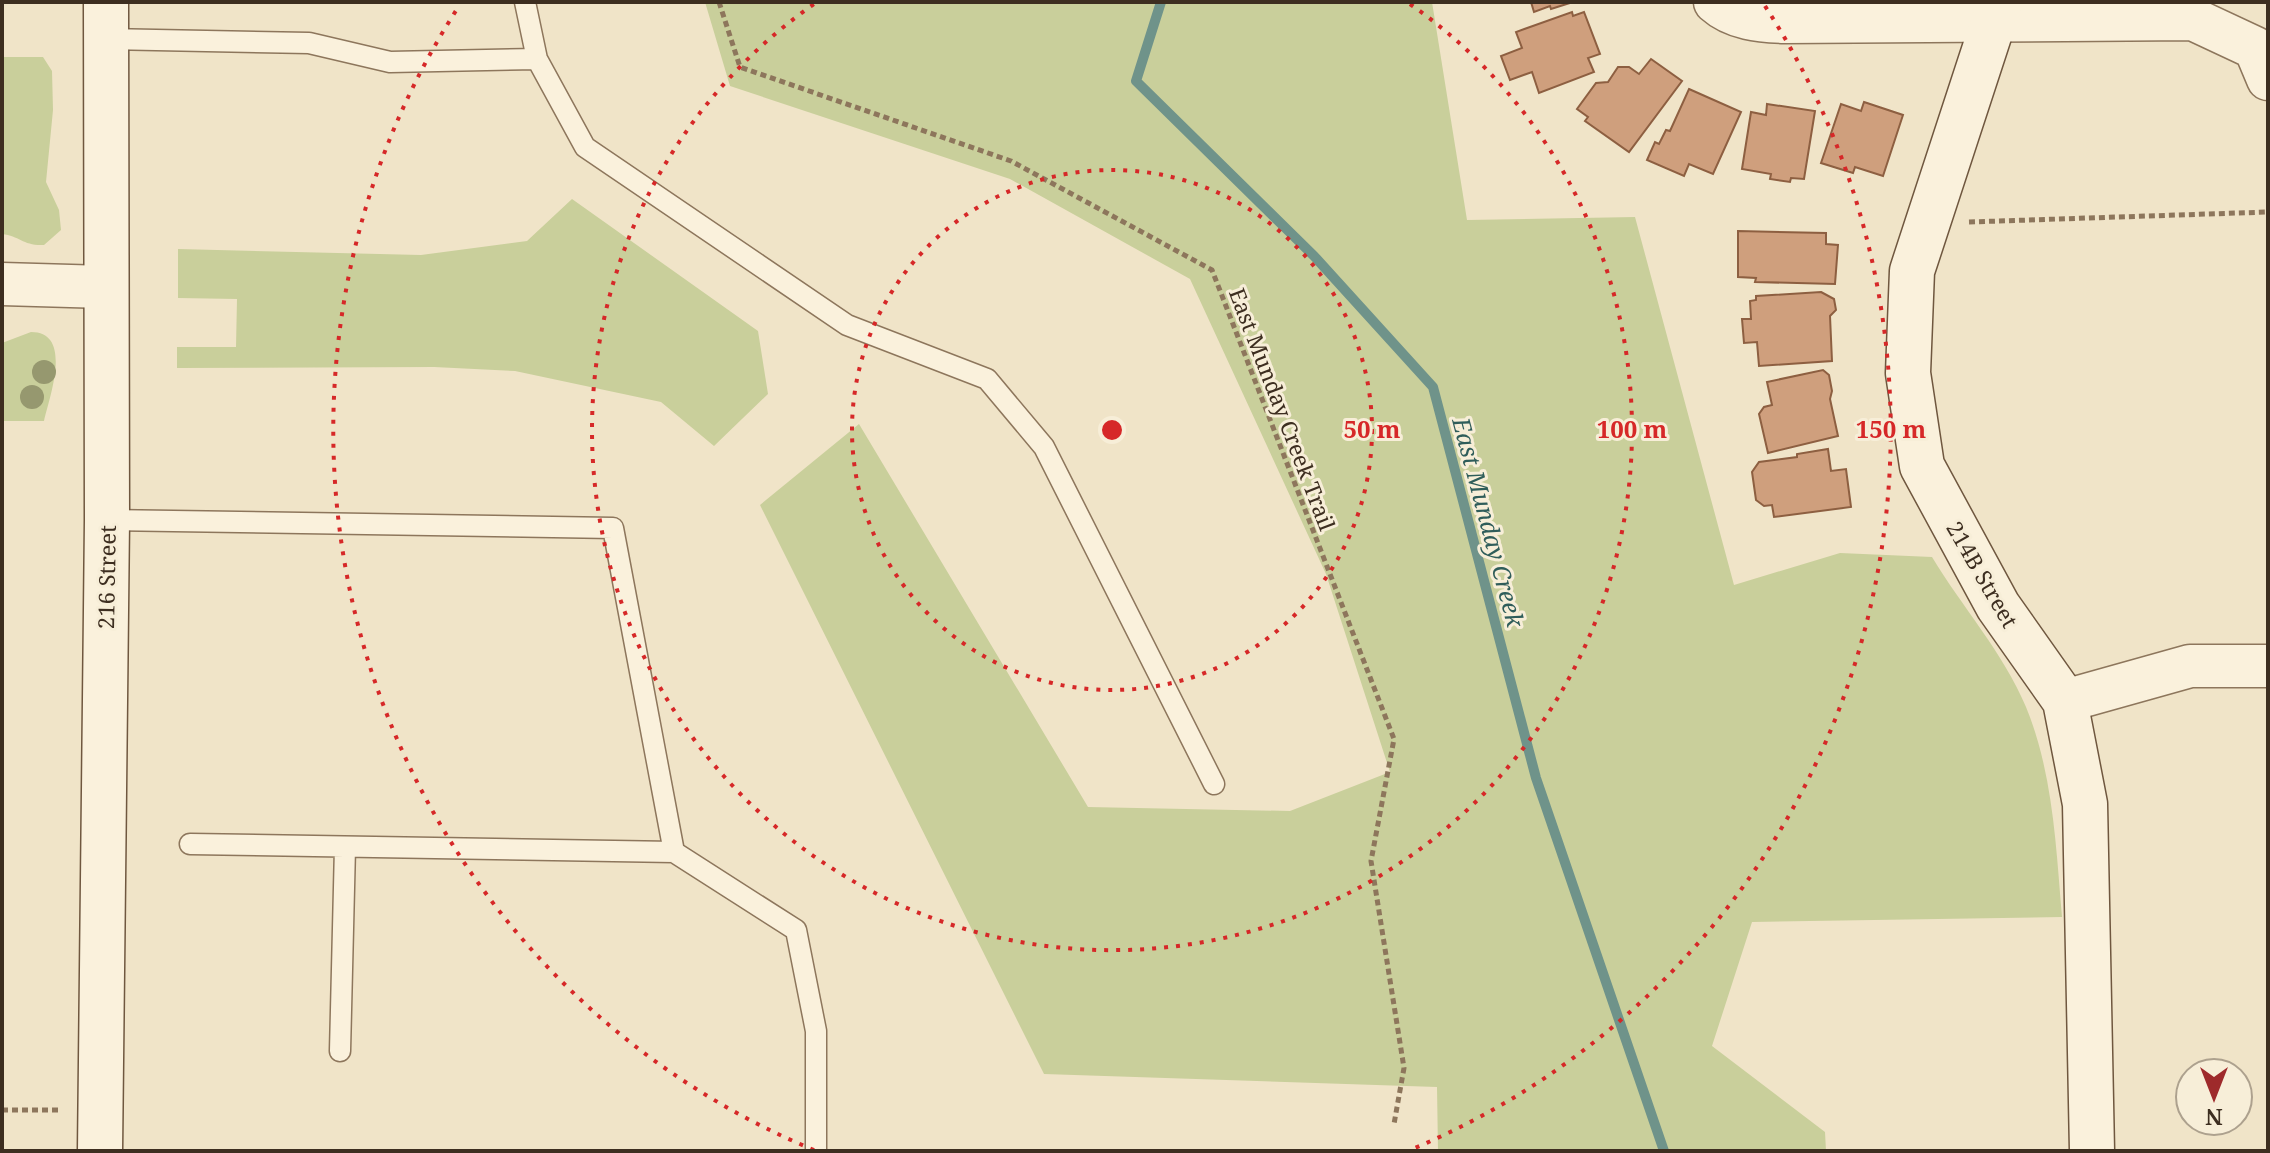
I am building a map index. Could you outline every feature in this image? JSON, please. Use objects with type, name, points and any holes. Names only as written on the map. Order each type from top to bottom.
[{"type":"street","points":[[1715,2],[1742,17],[1763,21],[1997,11],[2193,19],[2255,48],[2268,79]]},
{"type":"street","name":"214B Street","points":[[1997,11],[1912,271],[1908,373],[1922,466],[1998,606],[2065,701],[2085,804],[2092,1151]]},
{"type":"street","name":"216 Street","points":[[100,1151],[107,520],[106,20]]},
{"type":"street","points":[[2,284],[105,287]]},
{"type":"street","points":[[2065,701],[2190,666],[2268,666]]},
{"type":"lane","points":[[525,2],[537,59],[585,147],[847,325],[987,379],[1044,447],[1214,784]]},
{"type":"lane","points":[[106,20],[309,43],[390,62],[537,59]]},
{"type":"lane","points":[[107,520],[156,518],[613,528],[674,852]]},
{"type":"lane","points":[[190,844],[674,852],[796,930],[816,1031],[816,1151]]},
{"type":"lane","points":[[340,1051],[345,847]]},
{"type":"path","name":"East Munday Creek Trail","points":[[719,2],[740,67],[1011,161],[1212,270],[1394,739],[1371,861],[1404,1068],[1394,1124]]},
{"type":"path","points":[[1927,223],[2268,212]]},
{"type":"path","points":[[2,1110],[58,1110]]},
{"type":"green space","points":[[705,2],[1432,2],[1467,220],[1635,217],[1734,585],[1840,553],[1932,557],[2006,667],[2026,707],[2048,784],[2062,917],[1752,922],[1712,1046],[1825,1132],[1826,1151],[1438,1151],[1437,1087],[1044,1074],[760,505],[859,424],[1088,807],[1290,811],[1390,772],[1326,574],[1190,279],[1010,179],[730,86]]},
{"type":"green space","points":[[2,57],[43,57],[52,71],[53,110],[46,182],[59,210],[61,230],[44,245],[2,234]]},
{"type":"green space","points":[[572,199],[758,331],[768,394],[714,446],[661,402],[515,371],[434,367],[177,368],[177,347],[236,347],[237,299],[178,298],[178,249],[421,255],[527,241]]},
{"type":"green space","points":[[31,332],[44,335],[52,343],[55,354],[56,368],[44,421],[2,421],[2,343]]},
{"type":"building","points":[[1531,2],[1573,2],[1534,12]]},
{"type":"building","points":[[1572,12],[1573,16],[1584,12],[1600,54],[1588,58],[1594,72],[1539,93],[1532,72],[1510,80],[1501,56],[1522,48],[1516,32]]},
{"type":"building","points":[[1651,59],[1682,81],[1629,152],[1585,121],[1588,117],[1577,109],[1596,83],[1608,82],[1618,67],[1629,67],[1639,74]]},
{"type":"building","points":[[1689,89],[1741,112],[1713,174],[1689,164],[1684,176],[1647,160],[1655,142],[1659,144],[1666,130],[1670,131]]},
{"type":"building","points":[[1864,102],[1903,115],[1883,176],[1855,167],[1853,173],[1821,163],[1841,104],[1861,111]]},
{"type":"building","points":[[1767,104],[1815,111],[1804,179],[1791,178],[1790,182],[1770,179],[1771,174],[1742,169],[1751,112],[1766,115]]},
{"type":"building","points":[[1738,231],[1826,233],[1826,244],[1838,245],[1835,284],[1755,282],[1756,278],[1738,277]]},
{"type":"building","points":[[1821,292],[1834,299],[1836,310],[1830,316],[1832,361],[1759,366],[1757,342],[1744,343],[1742,319],[1751,319],[1750,301],[1756,300],[1756,296]]},
{"type":"building","points":[[1823,370],[1829,375],[1830,399],[1838,436],[1768,453],[1759,414],[1764,407],[1772,405],[1767,382]]},
{"type":"building","points":[[1828,449],[1831,471],[1846,469],[1851,507],[1774,517],[1772,505],[1764,506],[1756,500],[1752,472],[1759,462]]},
{"type":"waterway","name":"East Munday Creek","points":[[1161,2],[1136,81],[1314,256],[1433,387],[1536,778],[1664,1151]]}]
